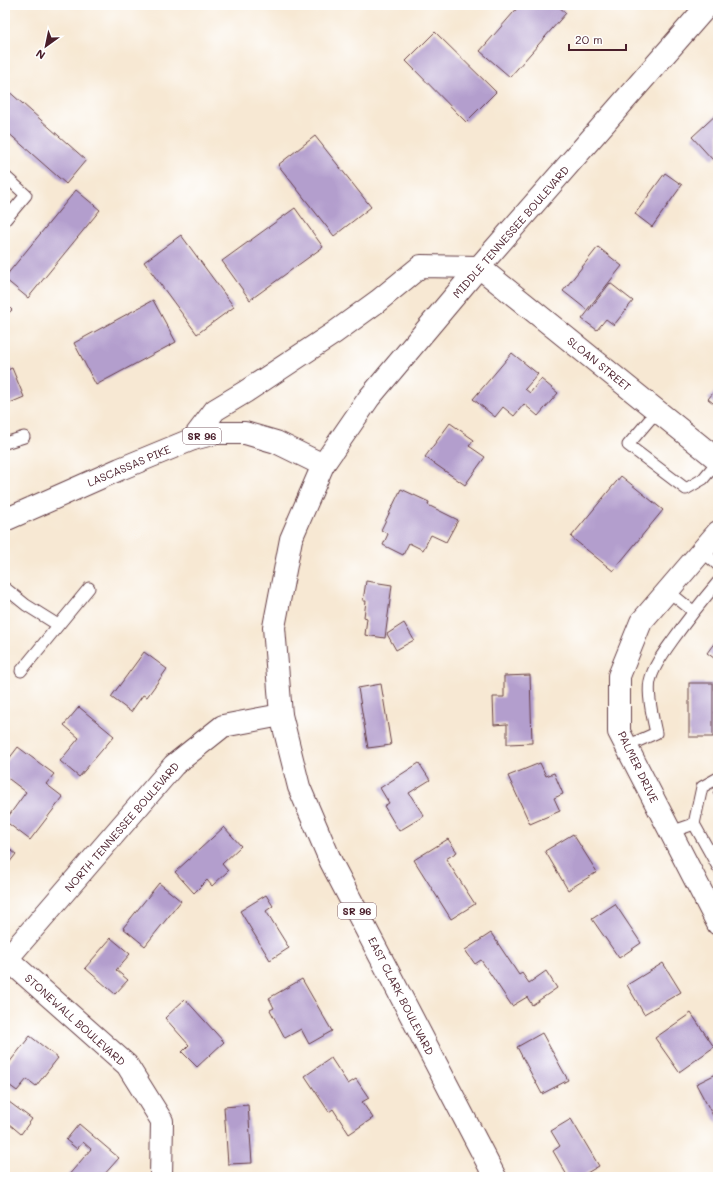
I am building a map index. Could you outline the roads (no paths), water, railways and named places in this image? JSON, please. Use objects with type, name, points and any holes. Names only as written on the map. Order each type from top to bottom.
[{"type":"main road","name":"MIDDLE TENNESSEE BOULEVARD","points":[[323,465],[369,398],[479,268],[708,5]]},
{"type":"main road","points":[[193,439],[215,410],[334,333],[421,266],[479,268]]},
{"type":"main road","name":"SLOAN STREET","points":[[479,268],[718,461]]},
{"type":"main road","name":"LASCASSAS PIKE","points":[[5,520],[120,469],[193,439],[216,433],[245,433],[276,442],[323,465]]},
{"type":"main road","name":"EAST CLARK BOULEVARD","points":[[323,465],[291,539],[274,627],[280,715],[299,787],[331,862],[495,1177]]},
{"type":"main road","name":"PALMER DRIVE","points":[[718,532],[641,622],[619,676],[619,732],[718,924]]},
{"type":"main road","name":"NORTH TENNESSEE BOULEVARD","points":[[6,959],[174,765],[223,726],[280,715]]},
{"type":"main road","name":"STONEWALL BOULEVARD","points":[[6,959],[126,1064],[162,1121],[161,1177]]},
{"type":"lane","points":[[5,176],[26,195],[5,220]]},
{"type":"lane","points":[[657,411],[628,445],[686,489],[703,479],[718,461]]},
{"type":"lane","points":[[5,443],[24,436]]},
{"type":"lane","points":[[702,551],[718,565]]},
{"type":"lane","points":[[626,746],[656,733],[651,705],[650,682],[655,669],[665,651],[693,612],[718,582]]},
{"type":"lane","points":[[5,588],[26,605],[58,625]]},
{"type":"lane","points":[[21,671],[89,588]]},
{"type":"lane","points":[[668,591],[693,612]]},
{"type":"lane","points":[[718,778],[702,787],[694,824],[718,867]]},
{"type":"lane","points":[[671,832],[694,824]]}]
